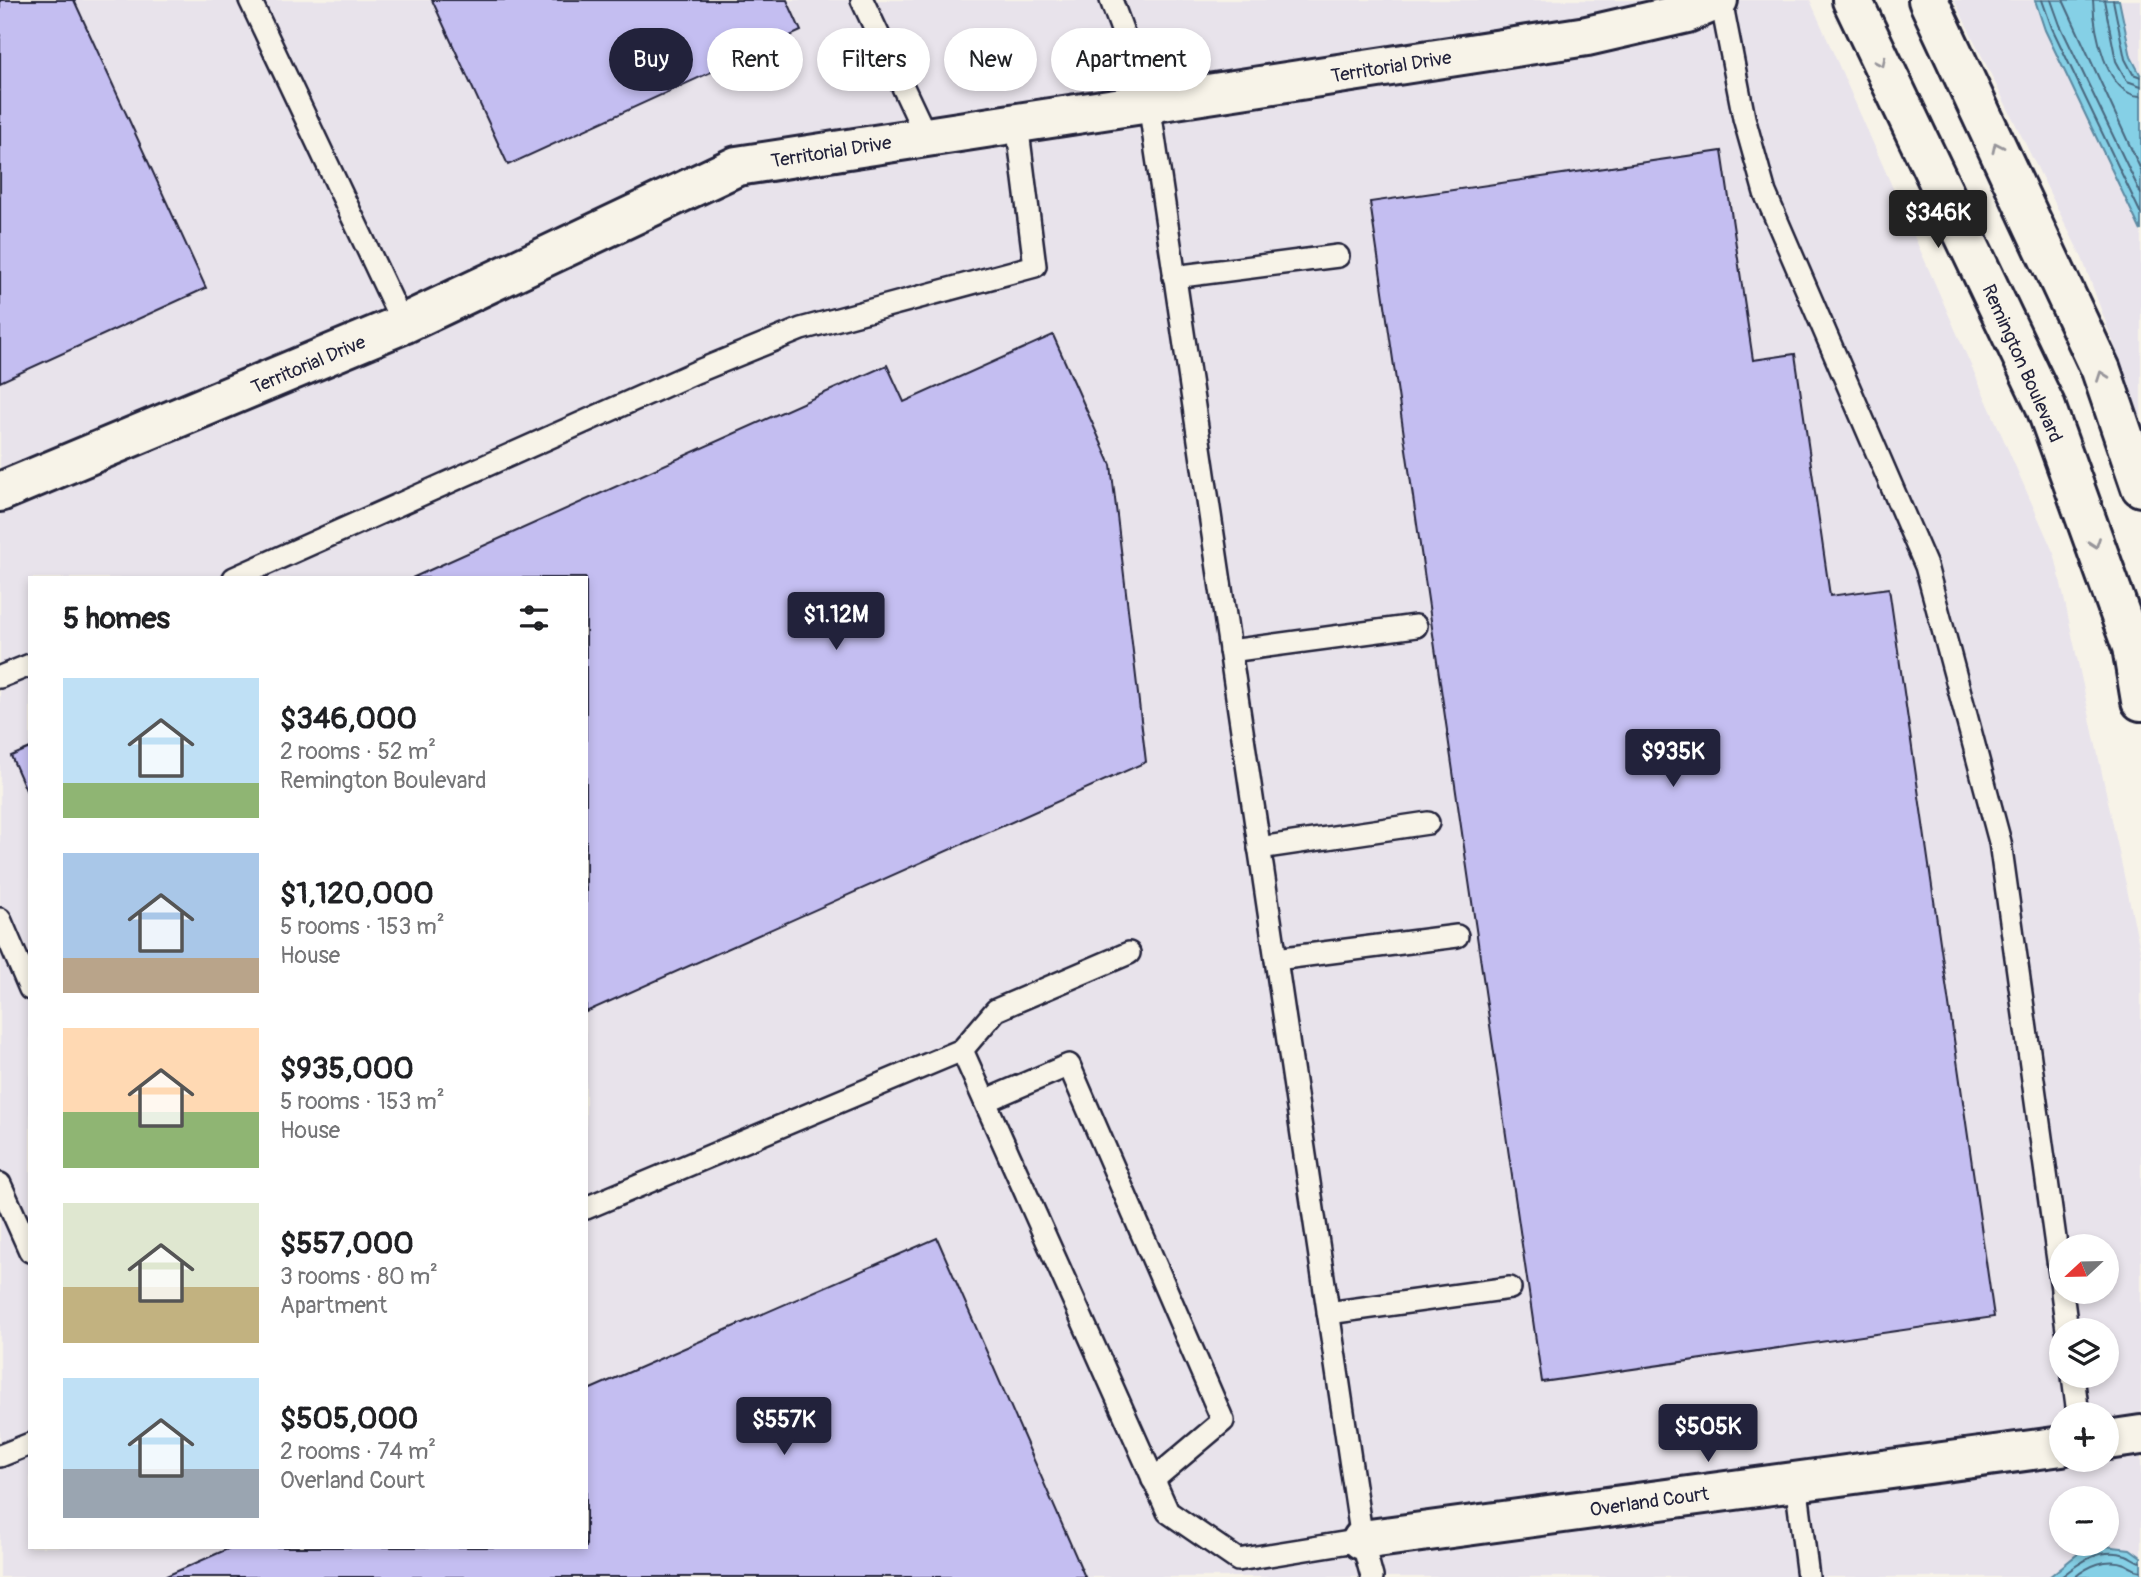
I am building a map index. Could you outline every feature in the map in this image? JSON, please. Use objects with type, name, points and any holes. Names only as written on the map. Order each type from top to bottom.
[{"type":"street","name":"Territorial Drive","points":[[0,492],[403,324],[737,166],[1587,36],[1687,13],[1719,0]]},
{"type":"street","name":"Remington Boulevard","points":[[1852,0],[2045,405],[2136,645],[2141,701]]},
{"type":"street","points":[[1928,0],[2101,370],[2128,420],[2141,487]]},
{"type":"street","points":[[2119,1438],[2141,1435]]},
{"type":"street","name":"Overland Court","points":[[1362,1540],[2049,1448]]},
{"type":"lane","points":[[250,0],[403,324]]},
{"type":"lane","points":[[862,0],[926,136]]},
{"type":"lane","points":[[1111,0],[1149,103],[1362,1540],[1372,1577]]},
{"type":"lane","points":[[1719,0],[1744,118],[1765,193],[1926,566],[2000,842],[2054,1234]]},
{"type":"lane","points":[[238,576],[696,372],[801,329],[1035,266],[1017,123]]},
{"type":"lane","points":[[1174,277],[1338,256]]},
{"type":"lane","points":[[1230,651],[1416,626]]},
{"type":"lane","points":[[0,677],[28,666]]},
{"type":"lane","points":[[1259,848],[1428,823]]},
{"type":"lane","points":[[0,919],[28,984]]},
{"type":"lane","points":[[1276,959],[1457,936]]},
{"type":"lane","points":[[588,1207],[962,1049],[996,1010],[1129,953]]},
{"type":"lane","points":[[962,1049],[1168,1512],[1240,1568],[1362,1540]]},
{"type":"lane","points":[[985,1101],[1069,1065],[1223,1421],[1153,1480]]},
{"type":"lane","points":[[0,1184],[28,1247]]},
{"type":"lane","points":[[1328,1314],[1510,1288]]},
{"type":"lane","points":[[0,1456],[28,1445]]},
{"type":"lane","points":[[1796,1482],[1808,1577]]},
{"type":"shaded area","points":[[0,0],[1810,0],[2055,556],[2141,954],[2141,1577],[0,1577]]},
{"type":"shaded area","points":[[1954,0],[2141,0],[2141,418],[2082,258]]},
{"type":"water","points":[[2035,0],[2119,0],[2131,57],[2141,76],[2141,231],[2045,30]]},
{"type":"water","points":[[2119,1548],[2130,1549],[2141,1557],[2141,1577],[2049,1577],[2075,1556],[2119,1556]]},
{"type":"building","points":[[0,0],[74,0],[206,288],[0,382]]},
{"type":"building","points":[[432,0],[787,0],[800,28],[707,28],[707,74],[693,80],[693,28],[609,28],[609,91],[670,91],[508,165]]},
{"type":"building","points":[[1722,151],[1753,360],[1795,354],[1830,596],[1889,588],[1994,1317],[1542,1382],[1370,202]]},
{"type":"building","points":[[1053,335],[1111,465],[1146,762],[588,1011],[588,576],[416,576],[887,365],[904,402]]},
{"type":"building","points":[[28,749],[28,794],[11,756]]},
{"type":"building","points":[[937,1238],[1085,1577],[164,1577],[227,1549],[588,1549],[588,1390]]}]
